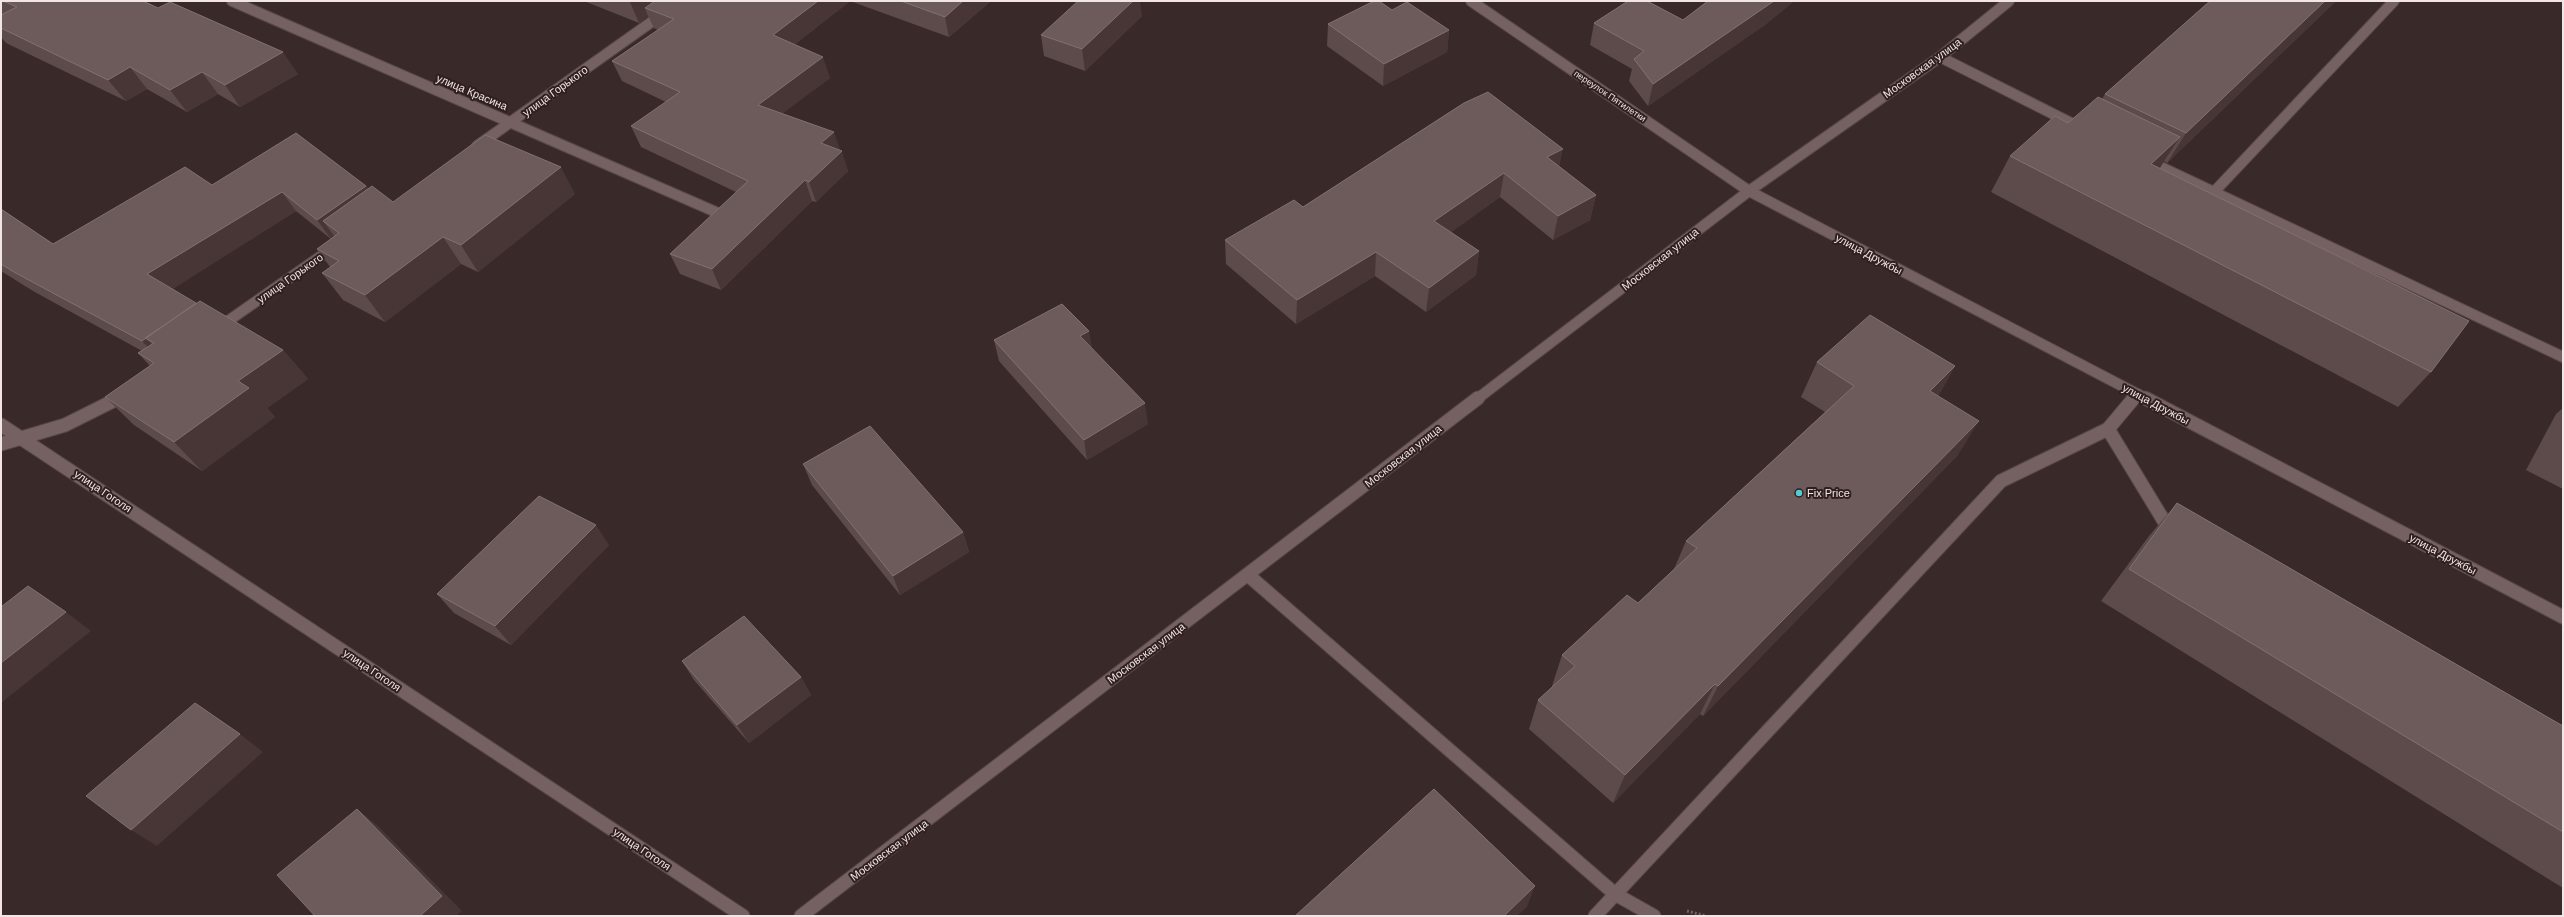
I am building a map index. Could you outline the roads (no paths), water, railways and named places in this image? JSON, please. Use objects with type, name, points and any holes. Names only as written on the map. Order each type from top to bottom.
[{"type":"street","name":"улица Красина","points":[[232,1],[725,216]]},
{"type":"street","name":"улица Горького","points":[[466,154],[681,1]]},
{"type":"street","name":"переулок Пятилетки","points":[[1471,1],[1749,191]]},
{"type":"street","name":"Московская улица","points":[[802,916],[1749,191],[1940,57],[2009,1]]},
{"type":"street","points":[[2213,193],[2394,1]]},
{"type":"street","points":[[1940,57],[2094,134]]},
{"type":"street","points":[[2136,155],[2213,193],[2563,357]]},
{"type":"street","name":"улица Дружбы","points":[[1749,191],[2563,617]]},
{"type":"street","name":"улица Горького","points":[[208,335],[344,240]]},
{"type":"street","points":[[1,444],[25,439],[105,407],[131,389]]},
{"type":"street","points":[[1594,916],[2001,481],[2108,429],[2138,394]]},
{"type":"street","name":"улица Гоголя","points":[[1,425],[25,439],[743,916]]},
{"type":"street","points":[[2108,429],[2164,521],[2185,533]]},
{"type":"street","points":[[1248,575],[1615,894],[1654,916]]},
{"type":"place","name":"Fix Price","points":[[1799,493]]}]
